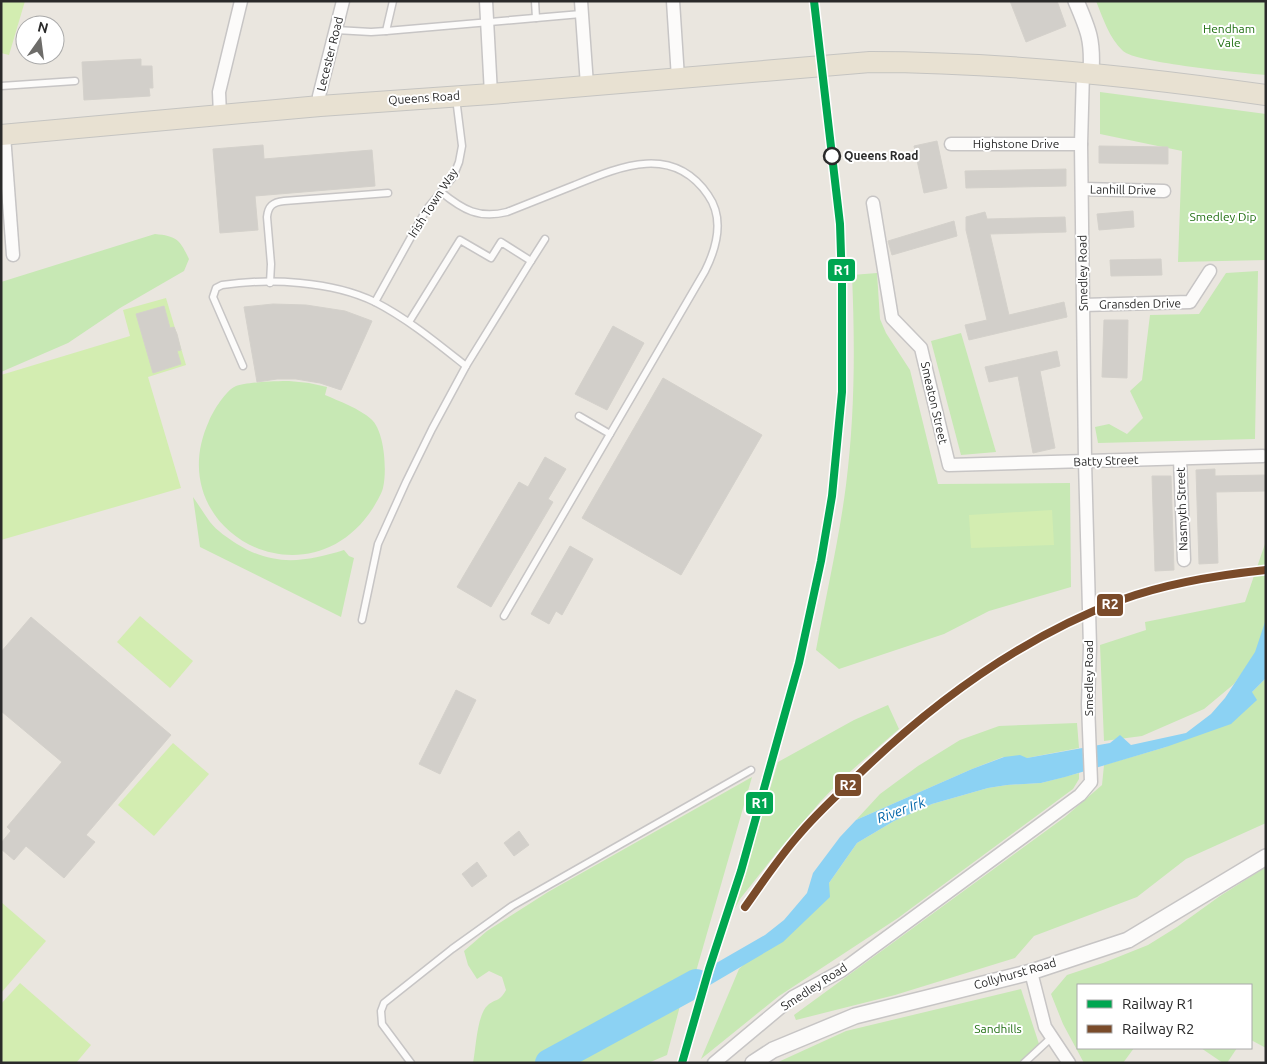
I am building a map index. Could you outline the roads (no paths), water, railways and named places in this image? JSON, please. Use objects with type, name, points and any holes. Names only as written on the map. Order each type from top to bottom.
[{"type":"highway","name":"Queens Road","points":[[3,135],[320,106],[491,94],[870,62],[916,62],[1087,73],[1265,95]]},
{"type":"street","points":[[220,115],[219,92],[241,1]]},
{"type":"street","name":"Lecester Road","points":[[320,106],[319,96],[343,1]]},
{"type":"street","points":[[486,1],[491,94]]},
{"type":"street","points":[[581,1],[586,85]]},
{"type":"street","points":[[673,1],[678,78]]},
{"type":"street","name":"Smedley Road","points":[[714,1063],[793,997],[841,970],[1080,795],[1091,782],[1081,144],[1087,73],[1092,52],[1089,31],[1076,1]]},
{"type":"street","points":[[3,135],[14,255]]},
{"type":"street","name":"Highstone Drive","points":[[951,144],[1081,144]]},
{"type":"street","name":"Lanhill Drive","points":[[1082,189],[1164,190]]},
{"type":"street","name":"Smeaton Street","points":[[874,203],[892,318],[922,348],[949,465]]},
{"type":"street","name":"Gransden Drive","points":[[1083,305],[1190,302],[1210,271]]},
{"type":"street","name":"Batty Street","points":[[949,465],[1263,456]]},
{"type":"street","name":"Nasmyth Street","points":[[1180,459],[1184,560]]},
{"type":"street","name":"Collyhurst Road","points":[[753,1063],[773,1050],[855,1016],[1031,972],[1128,940],[1266,857]]},
{"type":"street","points":[[1031,972],[1045,1027],[1069,1063]]},
{"type":"lane","points":[[386,31],[393,1]]},
{"type":"lane","points":[[535,1],[536,18]]},
{"type":"lane","points":[[336,30],[386,31],[581,14]]},
{"type":"lane","points":[[1,86],[75,81]]},
{"type":"lane","name":"Irish Town Way","points":[[375,302],[426,210],[453,177],[459,162],[462,146],[456,96]]},
{"type":"lane","points":[[441,192],[463,208],[486,215],[497,214],[507,212],[606,172],[633,164],[668,165],[694,178],[710,198],[716,215],[718,232],[712,256],[504,616]]},
{"type":"lane","points":[[270,283],[271,264],[267,217],[271,205],[284,200],[388,193]]},
{"type":"lane","points":[[362,620],[378,544],[432,428],[466,366],[544,239]]},
{"type":"lane","points":[[409,322],[460,240],[491,258],[501,242],[531,261]]},
{"type":"lane","points":[[243,366],[213,297],[216,288],[222,285],[309,284],[353,294],[375,302],[409,322],[466,366]]},
{"type":"lane","points":[[578,416],[610,434]]},
{"type":"lane","points":[[411,1063],[382,1024],[381,1011],[384,1003],[452,949],[512,906],[751,770]]},
{"type":"lane","points":[[1024,1063],[1052,1037]]},
{"type":"water","points":[[1266,619],[1266,678],[1252,692],[1257,700],[1231,724],[1166,747],[1065,777],[1041,783],[988,788],[932,804],[894,821],[857,843],[829,883],[830,897],[783,942],[681,1002],[662,1009],[666,992],[765,935],[784,920],[807,893],[813,873],[840,837],[856,820],[1004,757],[1020,755],[1027,758],[1110,743],[1120,735],[1131,745],[1186,733],[1211,714],[1225,698],[1255,652]]},
{"type":"waterway","name":"River Irk","points":[[549,1063],[696,983]]},
{"type":"rail line","name":"R1","points":[[682,1063],[709,969],[741,871],[799,663],[821,561],[832,496],[842,392],[840,224],[814,1]]},
{"type":"rail line","name":"R2","points":[[745,907],[770,871],[811,821],[884,750],[946,699],[1013,653],[1084,615],[1138,594],[1193,580],[1266,570]]},
{"type":"place","name":"Queens Road","points":[[832,156]]},
{"type":"park label","name":"Hendham Vale","points":[[1229,36]]},
{"type":"park label","name":"Smedley Dip","points":[[1223,217]]},
{"type":"park label","name":"Sandhills","points":[[998,1029]]}]
